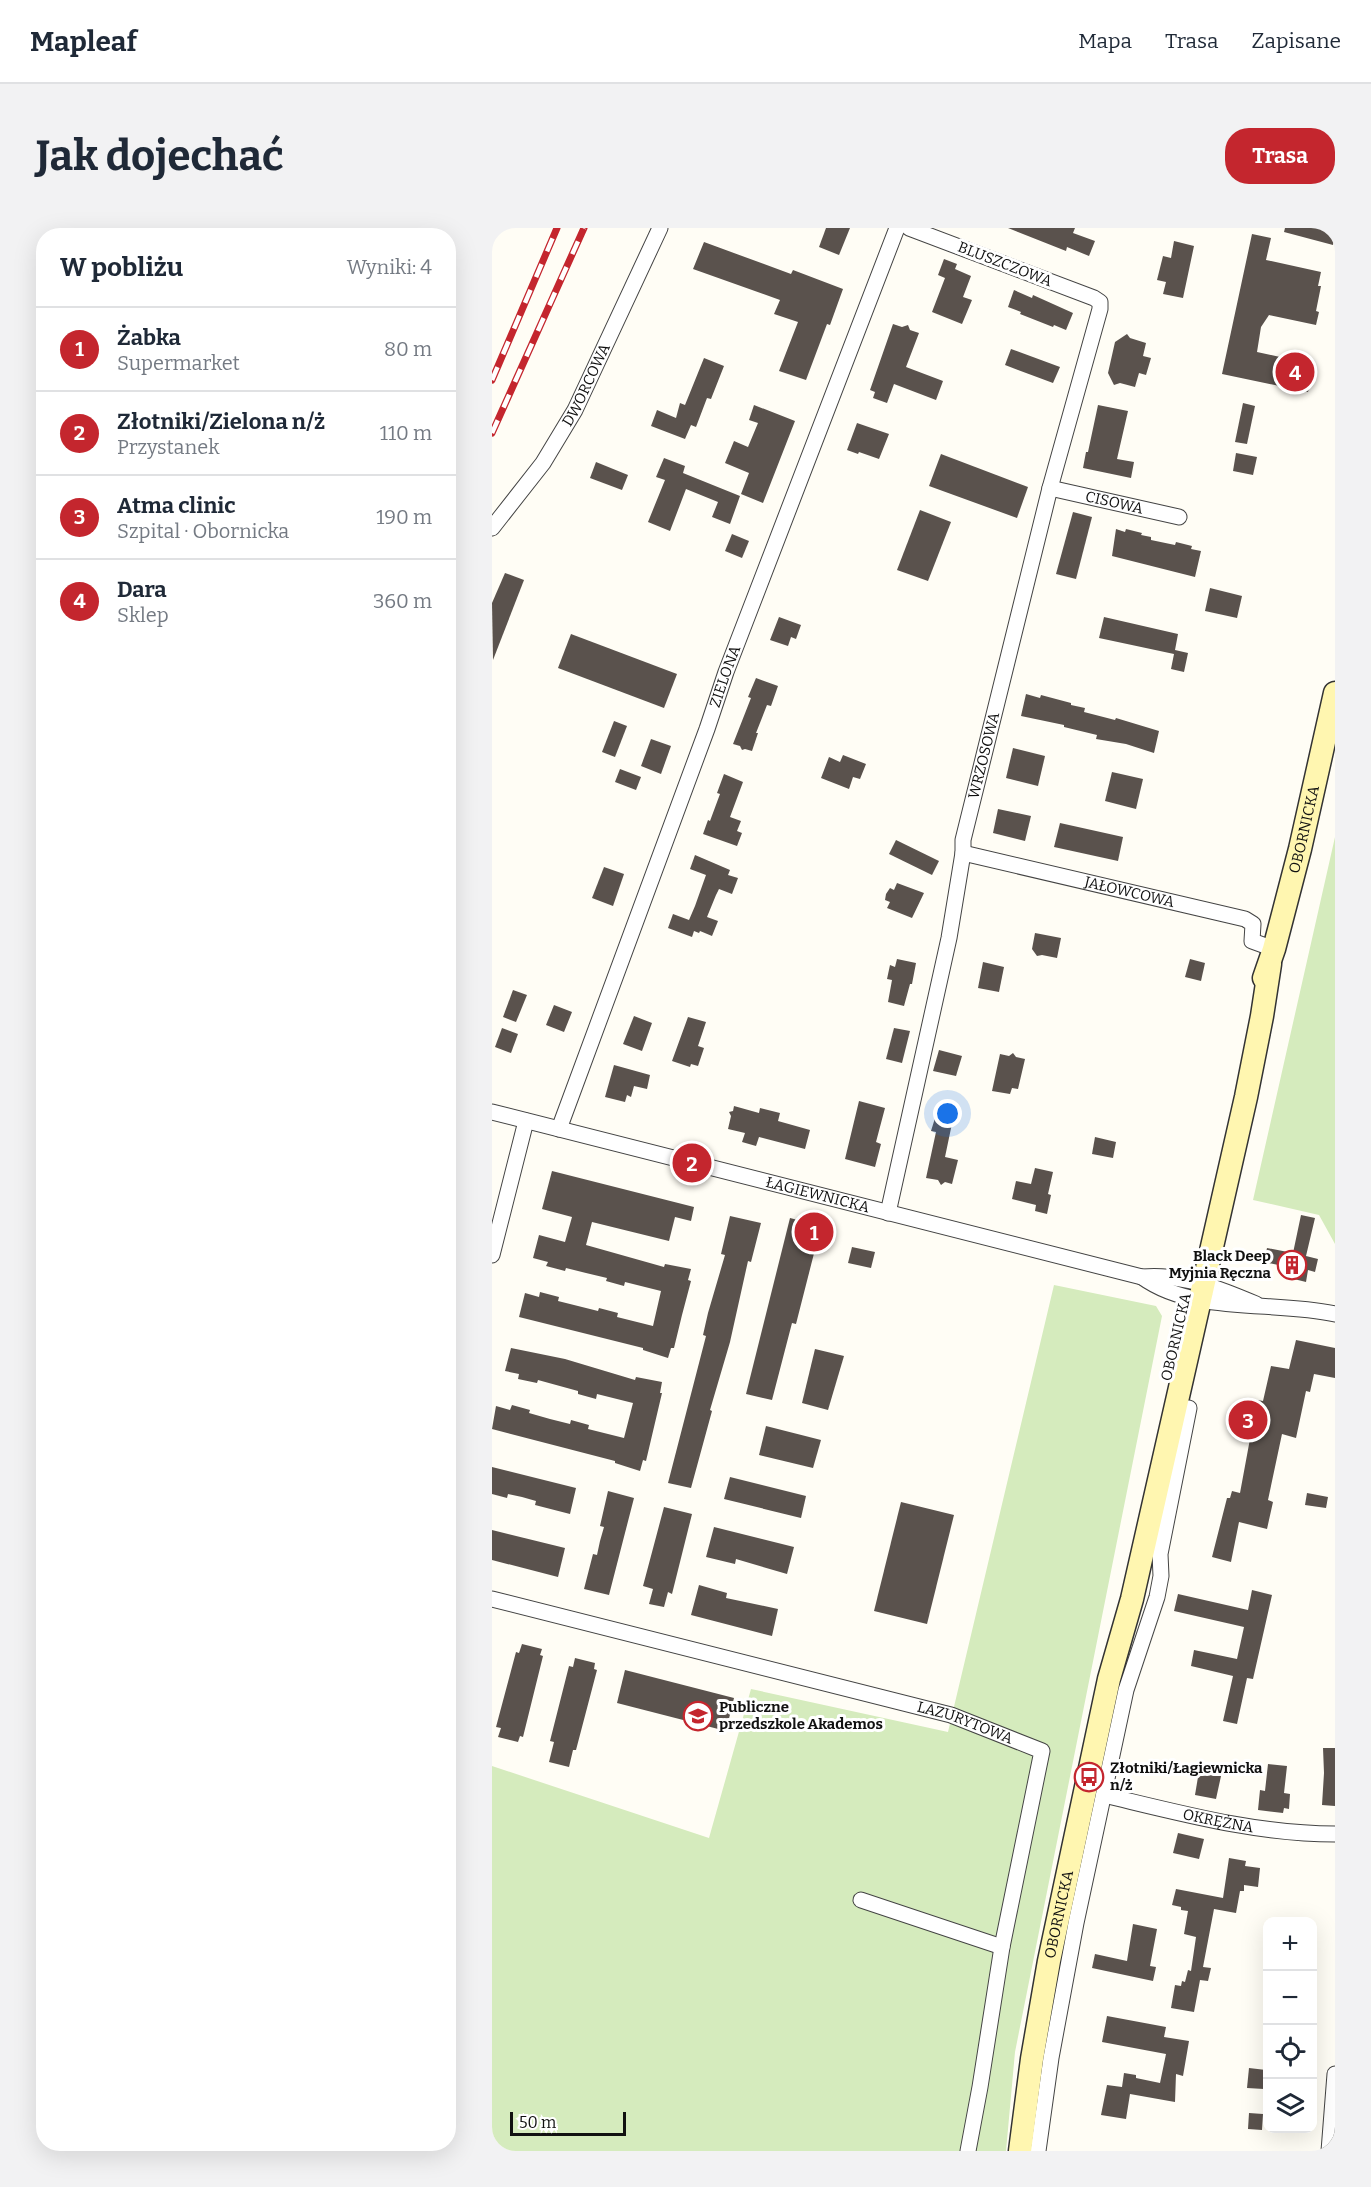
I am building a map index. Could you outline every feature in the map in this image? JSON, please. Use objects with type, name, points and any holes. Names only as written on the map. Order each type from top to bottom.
[{"type":"main road","name":"OBORNICKA","points":[[1020,2151],[1032,2059],[1049,1961],[1109,1679],[1114,1628],[1126,1567],[1194,1290],[1236,1070],[1254,1001],[1272,956],[1300,849],[1335,693]]},
{"type":"street","name":"DWORCOWA","points":[[492,528],[543,463],[575,410],[660,228]]},
{"type":"street","name":"ZIELONA","points":[[559,1129],[726,672],[897,228]]},
{"type":"street","name":"BLUSZCZOWA","points":[[909,228],[1100,302]]},
{"type":"street","name":"WRZOSOWA","points":[[888,1213],[949,938],[963,853],[963,840],[1050,488],[1100,309],[1100,302]]},
{"type":"street","name":"CISOWA","points":[[1050,488],[1179,517]]},
{"type":"street","name":"JAŁOWCOWA","points":[[963,853],[1245,920],[1253,924],[1252,942],[1272,956]]},
{"type":"street","name":"ŁAGIEWNICKA","points":[[492,1112],[1142,1277],[1157,1288],[1194,1290],[1226,1304],[1300,1308],[1335,1314]]},
{"type":"street","points":[[492,1255],[526,1121]]},
{"type":"street","points":[[1038,2151],[1061,1997],[1126,1690],[1157,1597],[1161,1576],[1160,1554],[1189,1408]]},
{"type":"street","name":"LAZURYTOWA","points":[[492,1599],[951,1715],[1042,1751],[1002,1947],[968,2151]]},
{"type":"street","name":"OKRĘŻNA","points":[[1104,1795],[1225,1823],[1300,1833],[1335,1834]]},
{"type":"street","points":[[861,1900],[1002,1947]]},
{"type":"street","points":[[1329,2151],[1335,2074]]},
{"type":"green space","points":[[1335,837],[1335,1244],[1319,1215],[1253,1200]]},
{"type":"green space","points":[[1054,1285],[1156,1306],[1162,1316],[1015,2052],[1006,2151],[492,2151],[492,1766],[709,1838],[751,1689],[948,1732]]},
{"type":"building","points":[[826,228],[850,228],[839,255],[819,247]]},
{"type":"building","points":[[1008,228],[1075,228],[1073,233],[1095,241],[1089,256],[1067,247],[1066,251]]},
{"type":"building","points":[[1285,228],[1335,228],[1333,245],[1284,232]]},
{"type":"building","points":[[1252,234],[1271,238],[1266,260],[1321,272],[1316,325],[1269,315],[1261,327],[1257,352],[1298,361],[1308,358],[1311,379],[1308,392],[1222,374]]},
{"type":"building","points":[[1174,241],[1194,246],[1183,298],[1163,294],[1166,282],[1157,280],[1163,256],[1171,258]]},
{"type":"building","points":[[704,242],[791,274],[793,270],[843,289],[806,380],[779,371],[798,322],[774,314],[780,300],[693,269]]},
{"type":"building","points":[[944,259],[957,264],[955,269],[971,276],[963,297],[972,300],[962,324],[932,312],[945,278],[938,275]]},
{"type":"building","points":[[1014,290],[1032,298],[1033,295],[1073,313],[1066,330],[1020,314],[1021,312],[1008,307]]},
{"type":"building","points":[[893,324],[902,327],[908,325],[910,330],[919,333],[906,367],[943,381],[936,400],[894,384],[887,403],[873,398],[875,392],[870,390]]},
{"type":"building","points":[[1127,334],[1130,338],[1146,343],[1143,356],[1151,358],[1146,375],[1139,373],[1135,387],[1120,383],[1114,385],[1108,373],[1115,342]]},
{"type":"building","points":[[1011,349],[1060,367],[1053,383],[1005,365]]},
{"type":"building","points":[[704,358],[724,366],[711,399],[707,398],[696,427],[691,425],[685,439],[651,426],[657,410],[676,418],[680,403],[685,405]]},
{"type":"building","points":[[1243,403],[1255,406],[1247,444],[1235,442]]},
{"type":"building","points":[[754,405],[795,421],[763,503],[741,494],[749,473],[725,463],[734,441],[748,447],[758,423],[749,420]]},
{"type":"building","points":[[1098,405],[1128,411],[1117,459],[1134,462],[1131,478],[1083,468]]},
{"type":"building","points":[[857,423],[889,434],[879,459],[847,450]]},
{"type":"building","points":[[1236,453],[1257,457],[1253,475],[1233,471]]},
{"type":"building","points":[[941,454],[1028,487],[1017,518],[929,486]]},
{"type":"building","points":[[664,458],[685,466],[683,473],[740,496],[730,524],[712,517],[718,502],[686,489],[670,531],[648,522],[665,480],[656,477]]},
{"type":"building","points":[[596,462],[628,475],[622,490],[590,478]]},
{"type":"building","points":[[920,510],[951,522],[928,581],[897,570]]},
{"type":"building","points":[[1073,512],[1092,517],[1076,579],[1056,574]]},
{"type":"building","points":[[1116,529],[1142,533],[1141,535],[1151,537],[1151,540],[1175,545],[1176,542],[1201,551],[1195,577],[1112,556]]},
{"type":"building","points":[[732,534],[749,541],[742,558],[725,551]]},
{"type":"building","points":[[505,573],[524,580],[493,660],[492,603]]},
{"type":"building","points":[[1210,588],[1242,596],[1237,618],[1205,611]]},
{"type":"building","points":[[779,617],[801,625],[796,639],[791,637],[788,646],[770,640]]},
{"type":"building","points":[[1104,617],[1178,634],[1175,650],[1188,653],[1184,672],[1171,669],[1174,654],[1099,638]]},
{"type":"building","points":[[571,634],[677,674],[664,708],[558,668]]},
{"type":"building","points":[[756,678],[778,686],[771,706],[767,705],[752,751],[742,750],[740,746],[733,744],[751,698],[748,697]]},
{"type":"building","points":[[1026,694],[1040,698],[1041,695],[1071,703],[1071,705],[1085,708],[1084,712],[1115,720],[1116,718],[1159,731],[1154,753],[1126,744],[1096,739],[1097,735],[1064,727],[1064,725],[1021,716]]},
{"type":"building","points":[[614,721],[627,726],[615,757],[602,752]]},
{"type":"building","points":[[651,739],[671,746],[661,774],[641,766]]},
{"type":"building","points":[[1013,748],[1045,756],[1038,786],[1006,778]]},
{"type":"building","points":[[843,755],[866,764],[860,779],[853,777],[849,789],[821,778],[829,757],[840,762]]},
{"type":"building","points":[[620,769],[641,777],[636,790],[615,782]]},
{"type":"building","points":[[1112,772],[1143,779],[1136,809],[1105,801]]},
{"type":"building","points":[[724,774],[743,782],[730,817],[741,821],[737,831],[742,833],[737,846],[703,834],[720,794],[717,793]]},
{"type":"building","points":[[998,809],[1031,816],[1025,841],[993,833]]},
{"type":"building","points":[[1060,823],[1123,837],[1118,861],[1054,847]]},
{"type":"building","points":[[896,840],[939,861],[932,875],[889,854]]},
{"type":"building","points":[[695,855],[730,870],[728,875],[738,878],[732,894],[719,889],[716,895],[707,917],[718,921],[712,936],[694,931],[692,937],[668,928],[673,914],[689,920],[695,906],[706,875],[690,869]]},
{"type":"building","points":[[604,867],[624,874],[613,906],[592,898]]},
{"type":"building","points":[[897,883],[924,893],[912,918],[887,908],[890,902],[885,900],[886,894],[890,888],[894,890]]},
{"type":"building","points":[[1035,933],[1061,938],[1057,958],[1037,956],[1032,949]]},
{"type":"building","points":[[897,959],[916,963],[904,1006],[888,1002],[892,980],[887,979],[890,965],[895,967]]},
{"type":"building","points":[[1190,959],[1205,963],[1201,981],[1185,977]]},
{"type":"building","points":[[983,962],[1004,967],[999,992],[978,988]]},
{"type":"building","points":[[513,990],[527,995],[516,1022],[503,1017]]},
{"type":"building","points":[[554,1005],[572,1012],[564,1032],[546,1025]]},
{"type":"building","points":[[634,1016],[652,1023],[642,1051],[623,1044]]},
{"type":"building","points":[[688,1017],[706,1022],[698,1046],[704,1048],[698,1066],[691,1064],[690,1067],[672,1061]]},
{"type":"building","points":[[502,1028],[518,1034],[511,1053],[495,1047]]},
{"type":"building","points":[[894,1028],[910,1031],[902,1063],[886,1059]]},
{"type":"building","points":[[939,1050],[962,1056],[956,1076],[933,1071]]},
{"type":"building","points":[[1013,1053],[1016,1057],[1025,1059],[1018,1089],[1012,1088],[1010,1094],[992,1091],[1000,1054],[1009,1056]]},
{"type":"building","points":[[614,1065],[650,1075],[647,1089],[634,1086],[631,1097],[627,1095],[625,1102],[605,1097]]},
{"type":"building","points":[[859,1101],[885,1108],[876,1142],[881,1144],[875,1167],[845,1159]]},
{"type":"building","points":[[940,1102],[954,1105],[945,1157],[958,1160],[952,1184],[945,1182],[941,1185],[938,1180],[926,1178],[936,1132],[931,1131]]},
{"type":"building","points":[[734,1106],[759,1113],[760,1108],[780,1113],[778,1121],[810,1130],[805,1149],[759,1137],[756,1146],[742,1142],[745,1133],[728,1129],[731,1116],[729,1112],[733,1111]]},
{"type":"building","points":[[1095,1137],[1116,1142],[1113,1158],[1092,1154]]},
{"type":"building","points":[[1035,1168],[1053,1172],[1048,1194],[1051,1195],[1047,1214],[1035,1211],[1036,1205],[1012,1199],[1016,1181],[1031,1184]]},
{"type":"building","points":[[552,1171],[694,1207],[691,1221],[675,1217],[669,1241],[592,1222],[586,1245],[664,1267],[665,1264],[691,1269],[688,1280],[691,1281],[674,1348],[671,1348],[668,1358],[643,1350],[643,1348],[519,1317],[525,1293],[539,1297],[540,1292],[559,1297],[558,1301],[598,1311],[599,1308],[618,1313],[617,1317],[653,1326],[661,1291],[625,1282],[624,1286],[606,1281],[607,1278],[566,1268],[565,1271],[546,1266],[548,1262],[533,1258],[539,1235],[565,1242],[572,1217],[542,1209]]},
{"type":"building","points":[[1301,1215],[1315,1218],[1306,1256],[1318,1259],[1315,1272],[1308,1270],[1306,1282],[1286,1277],[1288,1267],[1264,1262],[1267,1248],[1293,1253]]},
{"type":"building","points":[[730,1216],[761,1223],[751,1262],[748,1261],[730,1342],[691,1488],[668,1483],[706,1336],[703,1335],[708,1313],[725,1255],[721,1254]]},
{"type":"building","points":[[790,1218],[821,1226],[796,1324],[792,1323],[772,1400],[746,1394]]},
{"type":"building","points":[[852,1247],[875,1252],[871,1268],[848,1263]]},
{"type":"building","points":[[1296,1340],[1335,1348],[1335,1378],[1314,1374],[1310,1392],[1306,1391],[1296,1438],[1282,1434],[1268,1500],[1273,1502],[1267,1529],[1239,1522],[1231,1562],[1212,1557],[1227,1498],[1230,1498],[1232,1491],[1240,1493],[1252,1428],[1241,1426],[1246,1398],[1263,1401],[1271,1366],[1289,1369]]},
{"type":"building","points":[[511,1348],[565,1359],[635,1380],[636,1377],[662,1382],[660,1393],[662,1393],[646,1461],[643,1460],[640,1471],[615,1463],[615,1461],[492,1429],[496,1406],[510,1410],[512,1405],[530,1410],[529,1413],[570,1424],[571,1420],[589,1425],[588,1429],[624,1438],[633,1403],[597,1394],[596,1399],[578,1394],[578,1391],[538,1380],[537,1383],[518,1379],[519,1374],[505,1371]]},
{"type":"building","points":[[815,1349],[844,1356],[828,1410],[802,1403]]},
{"type":"building","points":[[766,1426],[821,1440],[813,1468],[759,1455]]},
{"type":"building","points":[[492,1467],[576,1488],[570,1514],[535,1505],[536,1501],[522,1497],[508,1494],[507,1498],[492,1494]]},
{"type":"building","points":[[730,1477],[806,1496],[801,1518],[724,1499]]},
{"type":"building","points":[[608,1491],[634,1498],[609,1595],[584,1589],[593,1554],[597,1555],[604,1527],[600,1526]]},
{"type":"building","points":[[1307,1493],[1328,1497],[1326,1508],[1305,1505]]},
{"type":"building","points":[[901,1502],[954,1515],[927,1624],[874,1611]]},
{"type":"building","points":[[664,1507],[692,1514],[672,1594],[668,1592],[664,1607],[649,1604],[653,1589],[643,1586]]},
{"type":"building","points":[[714,1527],[794,1547],[787,1574],[736,1559],[735,1564],[706,1557]]},
{"type":"building","points":[[492,1530],[565,1548],[558,1577],[492,1560]]},
{"type":"building","points":[[699,1585],[727,1593],[726,1598],[778,1609],[772,1636],[691,1615]]},
{"type":"building","points":[[1252,1590],[1272,1595],[1253,1679],[1247,1678],[1237,1724],[1223,1721],[1233,1676],[1191,1666],[1194,1650],[1237,1659],[1244,1627],[1174,1611],[1178,1594],[1248,1610]]},
{"type":"building","points":[[522,1644],[542,1649],[540,1655],[543,1656],[523,1737],[520,1736],[518,1742],[498,1737],[501,1728],[496,1727],[516,1652],[519,1653]]},
{"type":"building","points":[[575,1658],[595,1663],[594,1669],[597,1670],[576,1750],[573,1750],[569,1767],[549,1762],[554,1742],[550,1741],[569,1666],[573,1667]]},
{"type":"building","name":"Publiczne przedszkole Akademos","points":[[625,1670],[734,1698],[726,1731],[617,1703]]},
{"type":"building","points":[[1323,1748],[1335,1748],[1335,1806],[1322,1805]]},
{"type":"building","points":[[1268,1764],[1287,1766],[1284,1793],[1290,1794],[1289,1809],[1284,1808],[1283,1813],[1258,1810],[1260,1790],[1265,1791]]},
{"type":"building","points":[[1199,1771],[1221,1776],[1216,1799],[1195,1795]]},
{"type":"building","points":[[1178,1833],[1204,1839],[1199,1859],[1173,1853]]},
{"type":"building","points":[[1229,1858],[1246,1861],[1245,1866],[1260,1868],[1258,1887],[1244,1885],[1244,1891],[1240,1891],[1236,1913],[1214,1909],[1203,1967],[1211,1968],[1208,1981],[1200,1980],[1194,2012],[1171,2008],[1175,1985],[1181,1986],[1182,1981],[1185,1982],[1188,1970],[1191,1971],[1196,1937],[1184,1934],[1188,1911],[1172,1905],[1176,1889],[1223,1898]]},
{"type":"building","points":[[1133,1924],[1157,1929],[1150,1966],[1156,1967],[1153,1981],[1092,1968],[1095,1954],[1127,1961]]},
{"type":"building","points":[[1107,2016],[1166,2027],[1164,2037],[1189,2041],[1183,2076],[1176,2074],[1175,2102],[1130,2094],[1126,2119],[1101,2115],[1107,2085],[1122,2087],[1124,2073],[1160,2083],[1166,2054],[1102,2042]]},
{"type":"building","points":[[1249,2068],[1263,2070],[1263,2089],[1247,2088]]},
{"type":"building","points":[[1249,2113],[1263,2114],[1262,2130],[1248,2129]]},
{"type":"railway","points":[[492,380],[557,228]]},
{"type":"railway","points":[[492,433],[584,228]]},
{"type":"place","name":"Dara","points":[[1295,372]]},
{"type":"place","name":"Złotniki/Zielona n/ż","points":[[692,1163]]},
{"type":"place","name":"Żabka","points":[[814,1232]]},
{"type":"place","name":"Black Deep Myjnia Ręczna","points":[[1292,1265]]},
{"type":"place","name":"Atma clinic","points":[[1248,1420]]},
{"type":"place","name":"Publiczne przedszkole Akademos","points":[[698,1716]]},
{"type":"place","name":"Złotniki/Łagiewnicka n/ż","points":[[1089,1777]]}]
